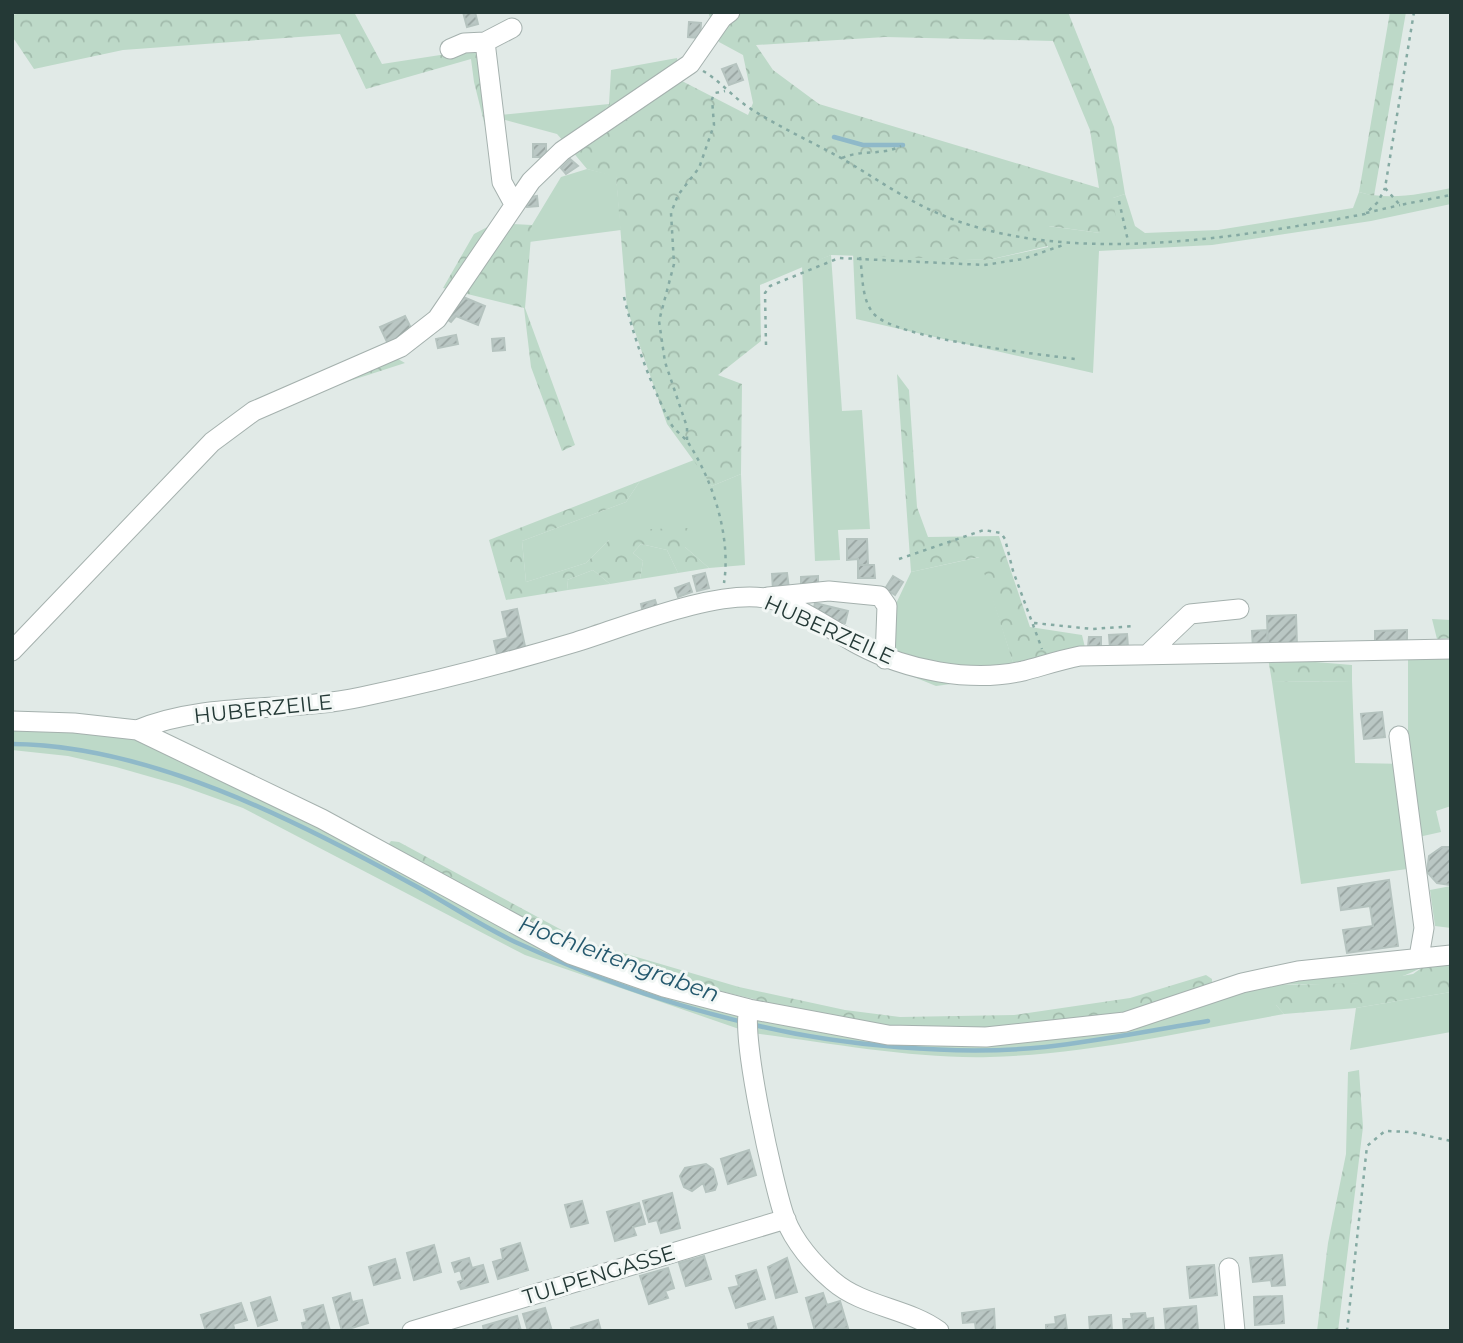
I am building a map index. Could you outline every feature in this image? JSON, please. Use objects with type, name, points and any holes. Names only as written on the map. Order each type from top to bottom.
[{"type":"street","points":[[12,652],[212,442],[254,411],[401,347],[437,319],[531,181],[562,151],[690,64],[722,18],[730,12]]},
{"type":"street","points":[[450,49],[464,43],[485,42],[502,30],[512,28]]},
{"type":"street","points":[[485,42],[502,182],[514,204]]},
{"type":"street","points":[[766,598],[830,591],[880,596],[887,606],[885,659]]},
{"type":"street","name":"HUBERZEILE","points":[[137,730],[155,723],[214,712],[318,705],[362,697],[550,649],[722,596],[766,598],[885,659],[946,672],[990,674],[1023,671],[1046,662],[1080,656],[1451,649]]},
{"type":"street","points":[[1148,654],[1190,614],[1239,609]]},
{"type":"street","points":[[12,720],[137,730],[322,819],[570,954],[747,1018],[888,1035],[986,1037],[1125,1022],[1242,983],[1298,971],[1451,955]]},
{"type":"street","points":[[1399,736],[1424,928],[1419,957]]},
{"type":"street","points":[[747,1018],[752,1070],[786,1219],[806,1253],[835,1283],[929,1329]]},
{"type":"street","name":"TULPENGASSE","points":[[412,1331],[786,1219]]},
{"type":"street","points":[[1229,1268],[1235,1331]]},
{"type":"path","points":[[1365,214],[1378,202],[1385,188],[1414,12]]},
{"type":"path","points":[[690,64],[710,75],[725,91],[750,108],[940,215],[994,234],[1069,243],[1246,234],[1365,214],[1451,195]]},
{"type":"path","points":[[687,440],[687,427],[665,362],[659,321],[674,264],[671,212],[678,195],[699,168],[703,157],[714,125],[712,99],[715,93],[725,91]]},
{"type":"path","points":[[842,158],[856,152],[890,151],[901,146]]},
{"type":"path","points":[[1385,188],[1400,205]]},
{"type":"path","points":[[1119,201],[1128,242]]},
{"type":"path","points":[[766,345],[765,293],[770,286],[824,262],[860,257],[984,265],[1023,260],[1069,243]]},
{"type":"path","points":[[860,257],[865,301],[874,315],[891,325],[977,345],[1075,359]]},
{"type":"path","points":[[624,298],[636,344],[652,385],[674,429],[687,440],[708,484],[727,545],[722,596]]},
{"type":"path","points":[[899,559],[984,530],[1001,533],[1046,662]]},
{"type":"path","points":[[1034,623],[1092,629],[1135,626]]},
{"type":"path","points":[[1347,1331],[1367,1146],[1385,1132],[1410,1132],[1451,1141]]},
{"type":"green space","points":[[28,12],[354,12],[382,64],[479,49],[491,150],[471,59],[366,89],[340,34],[123,50],[34,69],[12,36],[12,15]]},
{"type":"green space","points":[[708,12],[1068,12],[1114,127],[1125,194],[1113,198],[1117,226],[1100,233],[1049,226],[1048,246],[988,260],[831,255],[760,285],[761,341],[718,375],[742,384],[741,474],[712,486],[667,424],[627,309],[616,177],[587,169],[572,151],[609,104],[611,70],[677,58],[680,80],[748,115],[753,103],[743,55],[719,42]],"holes":[[[885,37],[1053,41],[1090,130],[1099,188],[819,104],[773,70],[756,45]]]},
{"type":"green space","points":[[1390,12],[1406,12],[1374,196],[1359,192]]},
{"type":"green space","points":[[609,104],[572,151],[557,134],[490,116]]},
{"type":"green space","points":[[587,169],[616,176],[621,230],[529,242],[532,225],[561,177]]},
{"type":"green space","points":[[1451,188],[1451,204],[1371,221],[1212,245],[1099,251],[1093,373],[856,319],[853,254],[988,260],[1048,247],[1048,226],[1100,233],[1113,198],[1125,194],[1135,226],[1145,233],[1218,230],[1353,208],[1359,192],[1393,196]]},
{"type":"green space","points":[[495,223],[532,225],[525,308],[575,445],[562,451],[531,367],[524,308],[443,288],[474,234]]},
{"type":"green space","points":[[831,255],[842,411],[862,410],[870,529],[838,530],[840,560],[815,561],[802,266]]},
{"type":"green space","points":[[379,348],[405,363],[337,385]]},
{"type":"green space","points":[[897,374],[909,390],[917,507],[928,537],[999,536],[1030,627],[1082,635],[1089,664],[1017,675],[979,557],[911,572]]},
{"type":"green space","points":[[694,460],[712,486],[741,474],[745,565],[709,568],[685,547],[609,540],[586,563],[526,582],[522,541],[626,502],[640,481]]},
{"type":"green space","points":[[640,481],[626,502],[522,541],[526,582],[586,563],[609,540],[651,529],[690,528],[685,547],[709,568],[678,573],[667,550],[641,544],[633,553],[643,561],[640,579],[610,584],[593,570],[567,580],[568,590],[506,600],[489,540]]},
{"type":"green space","points":[[641,544],[667,550],[678,573],[640,579],[643,561],[633,553]]},
{"type":"green space","points":[[980,557],[1017,675],[936,686],[892,668],[893,610],[911,572]]},
{"type":"green space","points":[[593,570],[610,584],[568,590],[567,580]]},
{"type":"green space","points":[[1432,619],[1451,620],[1451,638],[1437,639]]},
{"type":"green space","points":[[1451,654],[1451,806],[1436,811],[1441,832],[1405,840],[1407,869],[1301,884],[1272,682],[1352,681],[1355,763],[1408,764],[1408,656]]},
{"type":"green space","points":[[1268,658],[1352,665],[1352,681],[1272,682]]},
{"type":"green space","points":[[12,727],[96,732],[139,740],[280,807],[525,939],[740,1015],[742,1030],[525,955],[243,808],[179,785],[116,767],[68,756],[12,750]]},
{"type":"green space","points":[[391,841],[399,842],[582,941],[739,987],[845,1010],[900,1017],[1014,1015],[1130,998],[1206,975],[1212,979],[1212,986],[1132,1013],[991,1029],[881,1026],[837,1019],[720,991],[578,945],[478,897],[388,845]]},
{"type":"green space","points":[[1451,886],[1451,928],[1435,926],[1430,890]]},
{"type":"green space","points":[[1451,947],[1451,992],[1356,1008],[1284,1014],[1276,1005],[1275,992],[1282,985],[1360,983],[1413,974]]},
{"type":"green space","points":[[1429,962],[1397,978],[1378,982],[1282,985],[1276,1005],[1284,1014],[1138,1041],[1027,1055],[930,1056],[752,1033],[757,1017],[882,1039],[1261,983]]},
{"type":"green space","points":[[1451,992],[1451,1032],[1350,1050],[1356,1008]]},
{"type":"green space","points":[[1359,1070],[1363,1127],[1338,1331],[1317,1331],[1328,1243],[1346,1154],[1348,1072]]},
{"type":"building","points":[[463,12],[475,12],[478,24],[467,27]]},
{"type":"building","points":[[689,22],[701,23],[700,38],[688,37]]},
{"type":"building","points":[[736,64],[743,80],[729,85],[722,69]]},
{"type":"building","points":[[533,144],[546,144],[546,157],[533,157]]},
{"type":"building","points":[[570,159],[578,166],[566,174],[561,168]]},
{"type":"building","points":[[537,196],[538,206],[527,207],[525,198]]},
{"type":"building","points":[[456,294],[485,306],[478,325],[456,316],[451,322],[442,316]]},
{"type":"building","points":[[405,316],[412,330],[388,344],[380,327]]},
{"type":"building","points":[[456,335],[458,344],[438,348],[436,339]]},
{"type":"building","points":[[504,338],[505,350],[493,351],[492,339]]},
{"type":"building","points":[[847,539],[867,539],[868,565],[858,565],[858,559],[847,560]]},
{"type":"building","points":[[858,565],[874,565],[875,578],[858,578]]},
{"type":"building","points":[[705,573],[709,588],[697,591],[693,576]]},
{"type":"building","points":[[787,573],[789,589],[773,590],[772,574]]},
{"type":"building","points":[[818,576],[818,587],[801,588],[801,577]]},
{"type":"building","points":[[893,576],[903,582],[895,595],[885,589]]},
{"type":"building","points":[[689,583],[692,592],[678,597],[675,588]]},
{"type":"building","points":[[655,600],[658,609],[643,613],[641,604]]},
{"type":"building","points":[[815,603],[848,611],[845,623],[812,616]]},
{"type":"building","points":[[517,609],[526,651],[498,658],[494,641],[508,638],[502,612]]},
{"type":"building","points":[[1296,615],[1297,646],[1268,647],[1267,616]]},
{"type":"building","points":[[1267,630],[1268,647],[1253,648],[1252,631]]},
{"type":"building","points":[[1407,630],[1407,645],[1375,646],[1375,631]]},
{"type":"building","points":[[1127,634],[1128,647],[1110,648],[1109,635]]},
{"type":"building","points":[[1089,637],[1101,637],[1101,647],[1088,647]]},
{"type":"building","points":[[1382,712],[1385,737],[1364,739],[1361,714]]},
{"type":"building","points":[[1442,847],[1451,847],[1451,885],[1437,883],[1427,872],[1429,856]]},
{"type":"building","points":[[1389,880],[1398,946],[1347,953],[1343,930],[1373,926],[1370,906],[1341,910],[1338,888]]},
{"type":"building","points":[[749,1150],[756,1175],[728,1184],[721,1159]]},
{"type":"building","points":[[706,1164],[713,1169],[717,1184],[715,1190],[706,1192],[703,1183],[692,1191],[684,1187],[680,1176],[685,1168]]},
{"type":"building","points":[[672,1193],[680,1228],[661,1233],[657,1220],[649,1222],[643,1201]]},
{"type":"building","points":[[582,1201],[588,1223],[571,1227],[565,1205]]},
{"type":"building","points":[[639,1203],[645,1224],[633,1227],[636,1235],[615,1241],[607,1212]]},
{"type":"building","points":[[520,1243],[528,1270],[498,1279],[493,1262],[503,1259],[501,1249]]},
{"type":"building","points":[[434,1245],[441,1272],[414,1280],[407,1253]]},
{"type":"building","points":[[1282,1255],[1285,1285],[1272,1286],[1271,1280],[1253,1282],[1250,1258]]},
{"type":"building","points":[[704,1256],[711,1279],[686,1286],[679,1263]]},
{"type":"building","points":[[469,1258],[472,1268],[483,1265],[488,1282],[461,1289],[458,1282],[463,1280],[460,1270],[455,1272],[452,1263]]},
{"type":"building","points":[[787,1258],[797,1292],[776,1298],[768,1267]]},
{"type":"building","points":[[395,1259],[400,1278],[374,1285],[369,1267]]},
{"type":"building","points":[[1214,1265],[1217,1295],[1190,1298],[1187,1267]]},
{"type":"building","points":[[668,1268],[674,1288],[665,1291],[668,1298],[649,1304],[640,1276]]},
{"type":"building","points":[[756,1270],[765,1299],[736,1308],[729,1288],[739,1286],[736,1276]]},
{"type":"building","points":[[350,1293],[352,1302],[362,1300],[368,1323],[342,1331],[333,1298]]},
{"type":"building","points":[[823,1293],[827,1305],[840,1301],[848,1328],[815,1331],[806,1298]]},
{"type":"building","points":[[1282,1296],[1284,1323],[1255,1325],[1254,1297]]},
{"type":"building","points":[[270,1297],[277,1320],[258,1326],[251,1303]]},
{"type":"building","points":[[241,1303],[247,1320],[233,1324],[234,1328],[227,1331],[206,1331],[201,1315]]},
{"type":"building","points":[[323,1305],[330,1331],[304,1331],[302,1323],[307,1322],[304,1310]]},
{"type":"building","points":[[1196,1306],[1198,1331],[1166,1331],[1164,1309]]},
{"type":"building","points":[[545,1308],[552,1331],[528,1331],[523,1314]]},
{"type":"building","points":[[994,1309],[995,1331],[976,1331],[975,1322],[963,1323],[962,1313]]},
{"type":"building","points":[[1145,1313],[1146,1319],[1153,1318],[1154,1331],[1124,1331],[1123,1319],[1132,1319],[1131,1314]]},
{"type":"building","points":[[1065,1315],[1067,1331],[1046,1331],[1046,1325],[1056,1324],[1055,1317]]},
{"type":"building","points":[[1111,1315],[1112,1331],[1090,1331],[1089,1317]]},
{"type":"building","points":[[517,1316],[521,1331],[484,1331],[483,1326]]},
{"type":"building","points":[[773,1317],[777,1331],[750,1331],[748,1324]]},
{"type":"building","points":[[598,1320],[601,1331],[572,1331],[571,1328]]},
{"type":"waterway","points":[[834,137],[863,145],[903,145]]},
{"type":"waterway","name":"Hochleitengraben","points":[[12,744],[63,748],[115,757],[218,790],[318,834],[493,931],[549,957],[659,998],[743,1022]]},
{"type":"waterway","name":"Hochleitengraben","points":[[755,1025],[861,1044],[937,1050],[1011,1050],[1107,1039],[1208,1021]]}]
